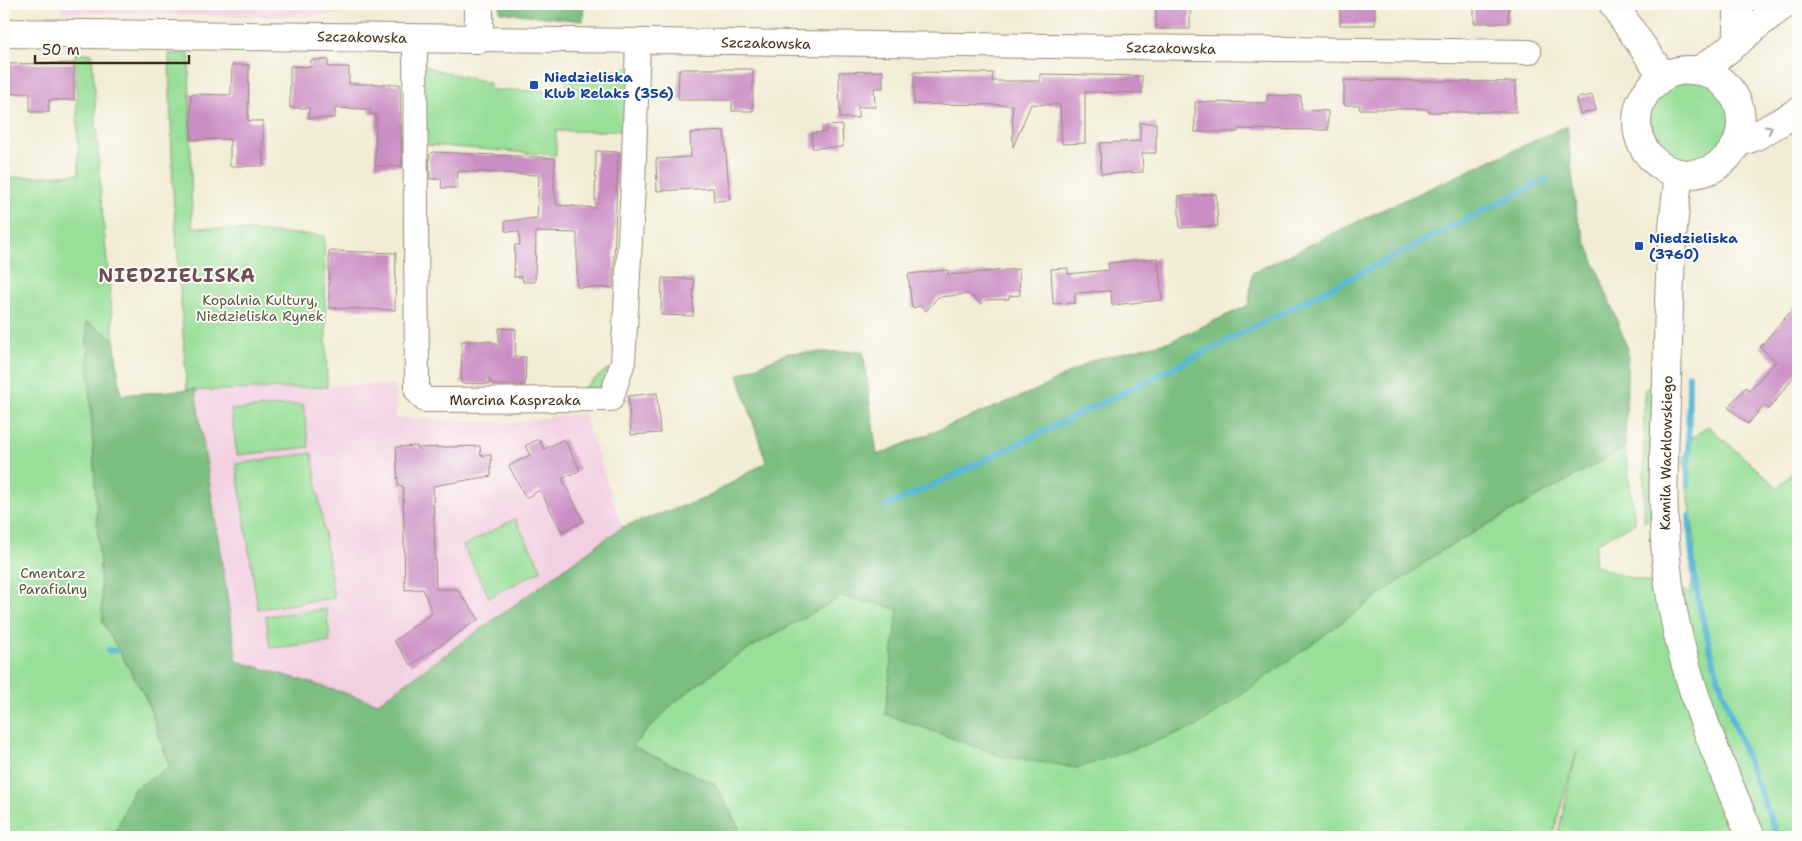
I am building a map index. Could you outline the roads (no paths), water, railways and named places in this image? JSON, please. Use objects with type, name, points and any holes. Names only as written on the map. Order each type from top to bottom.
[{"type":"street","points":[[479,4],[479,39]]},
{"type":"street","points":[[1613,4],[1662,75]]},
{"type":"street","points":[[1738,4],[1738,42]]},
{"type":"street","points":[[1699,70],[1738,42],[1770,6]]},
{"type":"street","name":"Szczakowska","points":[[4,33],[1529,52]]},
{"type":"street","name":"Marcina Kasprzaka","points":[[415,38],[417,391],[425,400],[611,399],[623,362],[634,186],[638,41]]},
{"type":"street","points":[[1738,142],[1741,118],[1736,98],[1722,81],[1699,70],[1681,70],[1662,75],[1642,98],[1637,112],[1637,132],[1640,141],[1651,158],[1660,167],[1679,175],[1693,176],[1719,164],[1738,142],[1754,137],[1798,112]]},
{"type":"street","name":"Kamila Wachlowskiego","points":[[1679,175],[1674,209],[1668,301],[1663,500],[1667,568],[1672,605],[1690,681],[1751,837]]},
{"type":"waterway","points":[[886,506],[942,481],[1177,366],[1546,179]]},
{"type":"waterway","points":[[1688,485],[1689,375]]},
{"type":"waterway","points":[[1689,516],[1695,583],[1712,655],[1721,686],[1778,837]]},
{"type":"waterway","points":[[108,650],[116,651]]},
{"type":"place","name":"Niedzieliska Klub Relaks (356)","points":[[534,85]]},
{"type":"place","name":"Niedzieliska (3760)","points":[[1639,246]]},
{"type":"district","name":"NIEDZIELISKA","points":[[177,275]]},
{"type":"park label","name":"Kopalnia Kultury, Niedzieliska Rynek","points":[[260,308]]},
{"type":"park label","name":"Cmentarz Parafialny","points":[[53,582]]}]
